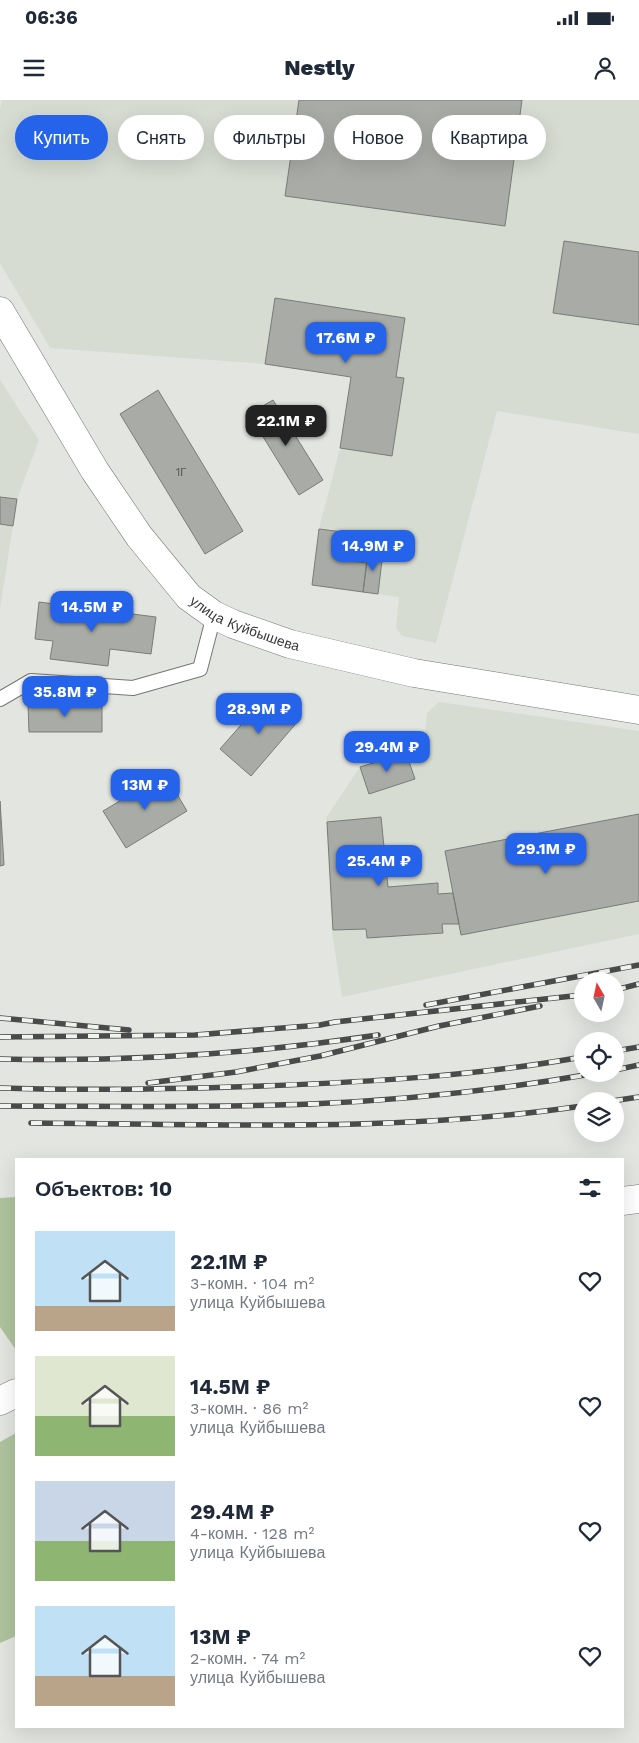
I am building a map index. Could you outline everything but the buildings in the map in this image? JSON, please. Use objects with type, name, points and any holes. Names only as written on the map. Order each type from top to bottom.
[{"type":"street","name":"улица Куйбышева","points":[[0,311],[95,471],[139,536],[189,597],[214,615],[232,624],[290,644],[414,673],[639,710]]},
{"type":"street","points":[[624,1201],[639,1199]]},
{"type":"street","points":[[0,1401],[15,1394]]},
{"type":"lane","points":[[0,699],[30,681],[133,688],[200,669],[214,615]]},
{"type":"shaded area","points":[[2,100],[639,100],[639,434],[497,411],[436,643],[402,636],[396,628],[399,597],[312,585],[319,529],[340,448],[351,377],[265,364],[50,348],[0,263],[0,109]]},
{"type":"shaded area","points":[[0,380],[39,440],[17,499],[0,609]]},
{"type":"shaded area","points":[[439,702],[639,731],[639,934],[342,997],[332,932],[326,818],[360,767],[406,753],[425,732],[427,713]]},
{"type":"green space","points":[[15,1197],[15,1349],[0,1327],[0,1198]]},
{"type":"green space","points":[[15,1434],[15,1636],[0,1643],[0,1442]]},
{"type":"railway","points":[[426,1005],[639,965]]},
{"type":"railway","points":[[624,988],[639,984]]},
{"type":"railway","points":[[0,1037],[195,1035],[320,1025],[574,996]]},
{"type":"railway","points":[[148,1083],[236,1072],[320,1056],[439,1026],[540,1006]]},
{"type":"railway","points":[[0,1018],[129,1030]]},
{"type":"railway","points":[[0,1059],[142,1058],[237,1052],[378,1035]]},
{"type":"railway","points":[[624,1050],[639,1047]]},
{"type":"railway","points":[[0,1088],[163,1089],[342,1082],[423,1077],[503,1069],[574,1058]]},
{"type":"railway","points":[[624,1068],[639,1065]]},
{"type":"railway","points":[[0,1106],[234,1106],[311,1104],[417,1097],[574,1077]]},
{"type":"railway","points":[[624,1099],[639,1097]]},
{"type":"railway","points":[[31,1123],[376,1124],[514,1115],[574,1107]]}]
